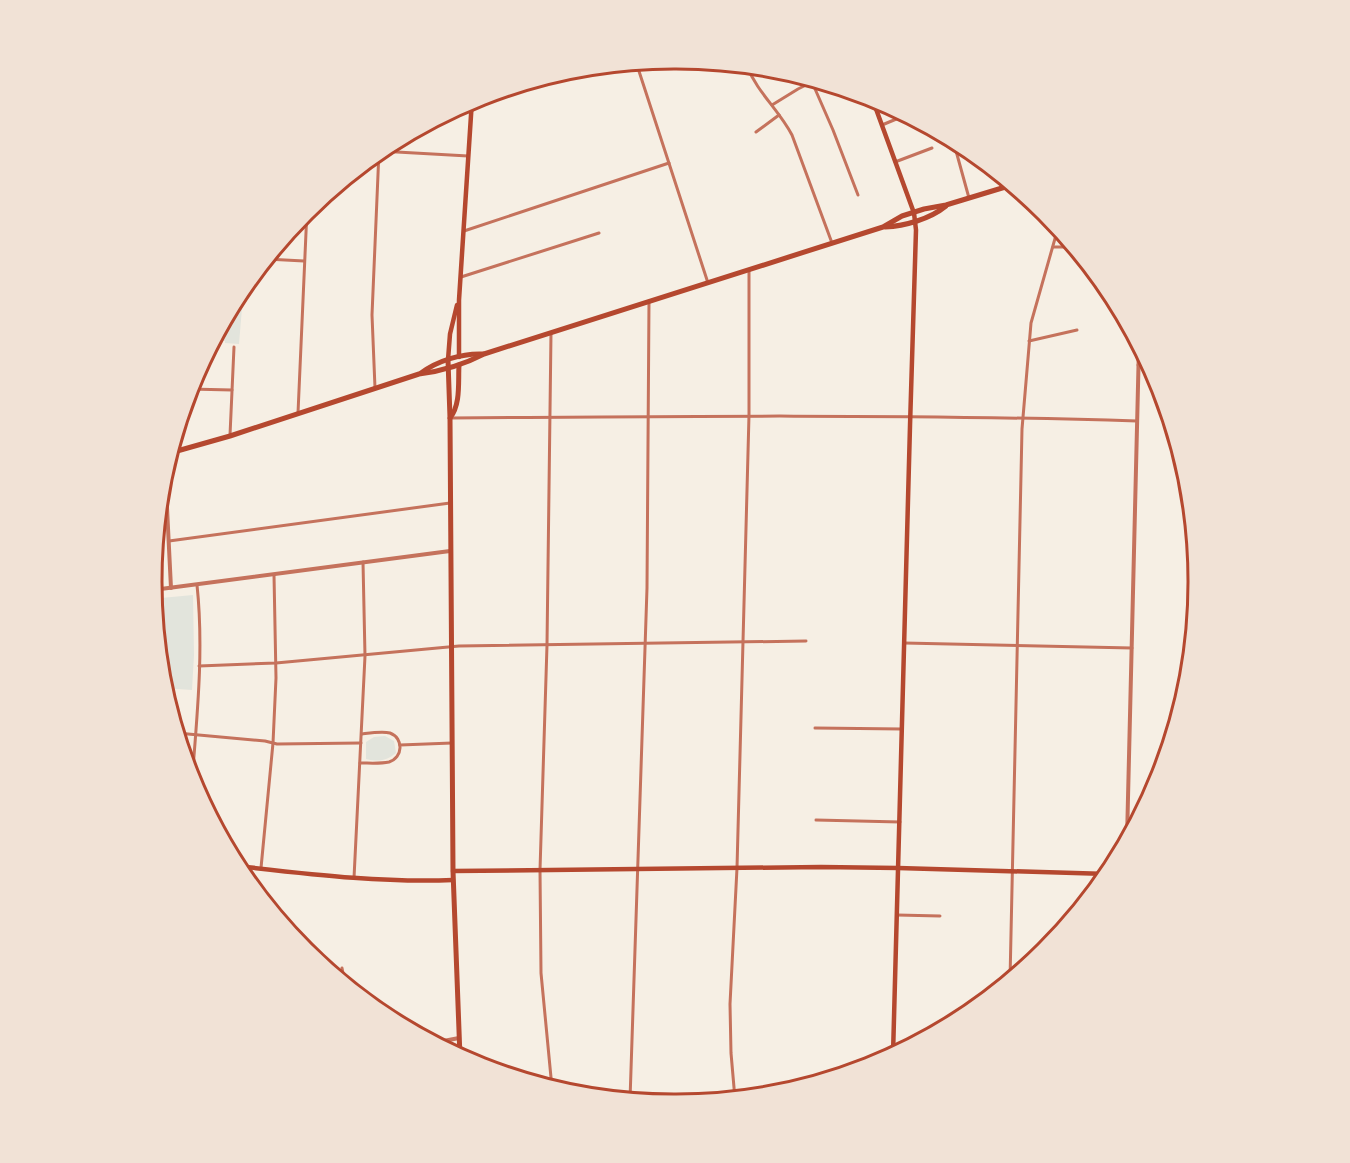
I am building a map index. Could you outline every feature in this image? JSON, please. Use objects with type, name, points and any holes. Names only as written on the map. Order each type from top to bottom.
[{"type":"main road","points":[[877,111],[914,213],[916,254],[893,1045]]},
{"type":"main road","points":[[450,418],[456,404],[459,366],[459,300],[471,112]]},
{"type":"main road","points":[[180,450],[419,374],[459,366],[484,354],[883,227],[902,216],[946,206],[1002,187]]},
{"type":"main road","points":[[883,227],[896,226],[936,214],[946,206]]},
{"type":"main road","points":[[459,300],[450,334],[448,369],[453,880],[459,1046]]},
{"type":"main road","points":[[419,374],[448,360],[471,354],[484,354]]},
{"type":"main road","points":[[250,867],[382,880],[453,880]]},
{"type":"main road","points":[[453,872],[898,868],[1096,874]]},
{"type":"street","points":[[639,70],[708,283]]},
{"type":"street","points":[[751,75],[757,87],[792,135],[832,243]]},
{"type":"street","points":[[771,105],[806,86]]},
{"type":"street","points":[[817,89],[858,195]]},
{"type":"street","points":[[756,132],[779,115]]},
{"type":"street","points":[[882,124],[895,119]]},
{"type":"street","points":[[895,162],[932,148]]},
{"type":"street","points":[[395,152],[468,156]]},
{"type":"street","points":[[957,153],[969,198]]},
{"type":"street","points":[[464,231],[669,163]]},
{"type":"street","points":[[375,388],[372,304],[378,164]]},
{"type":"street","points":[[298,414],[306,227]]},
{"type":"street","points":[[461,277],[599,233]]},
{"type":"street","points":[[1010,969],[1022,429],[1029,341],[1034,312],[1055,239]]},
{"type":"street","points":[[1053,247],[1063,247]]},
{"type":"street","points":[[277,260],[304,261]]},
{"type":"street","points":[[734,1091],[730,1012],[737,868],[749,415],[749,270]]},
{"type":"street","points":[[630,1092],[648,542],[649,301]]},
{"type":"street","points":[[1029,341],[1077,330]]},
{"type":"street","points":[[550,333],[547,645],[540,870],[541,973],[551,1079]]},
{"type":"street","points":[[230,436],[234,347]]},
{"type":"street","points":[[1127,822],[1138,365]]},
{"type":"street","points":[[201,389],[232,390]]},
{"type":"street","points":[[450,418],[749,415],[910,416],[1137,422]]},
{"type":"street","points":[[169,541],[450,503]]},
{"type":"street","points":[[167,512],[171,588]]},
{"type":"street","points":[[162,589],[450,551]]},
{"type":"street","points":[[354,878],[362,734],[363,562]]},
{"type":"street","points":[[261,868],[273,743],[276,663],[274,575]]},
{"type":"street","points":[[194,756],[199,666],[196,585]]},
{"type":"street","points":[[199,666],[276,663],[451,646],[806,641]]},
{"type":"street","points":[[904,643],[1132,648]]},
{"type":"street","points":[[815,728],[902,729]]},
{"type":"street","points":[[360,763],[391,761],[398,756],[400,745],[397,738],[390,733],[362,734]]},
{"type":"street","points":[[186,734],[273,743],[361,743]]},
{"type":"street","points":[[400,745],[452,743]]},
{"type":"street","points":[[816,820],[900,822]]},
{"type":"street","points":[[897,915],[940,916]]},
{"type":"street","points":[[447,1040],[459,1038]]},
{"type":"shaded area","points":[[242,308],[239,344],[225,343],[223,341]]},
{"type":"shaded area","points":[[193,595],[192,690],[174,689],[167,648],[163,598]]},
{"type":"shaded area","points":[[385,736],[394,741],[396,753],[382,760],[366,759],[366,742],[374,737]]}]
